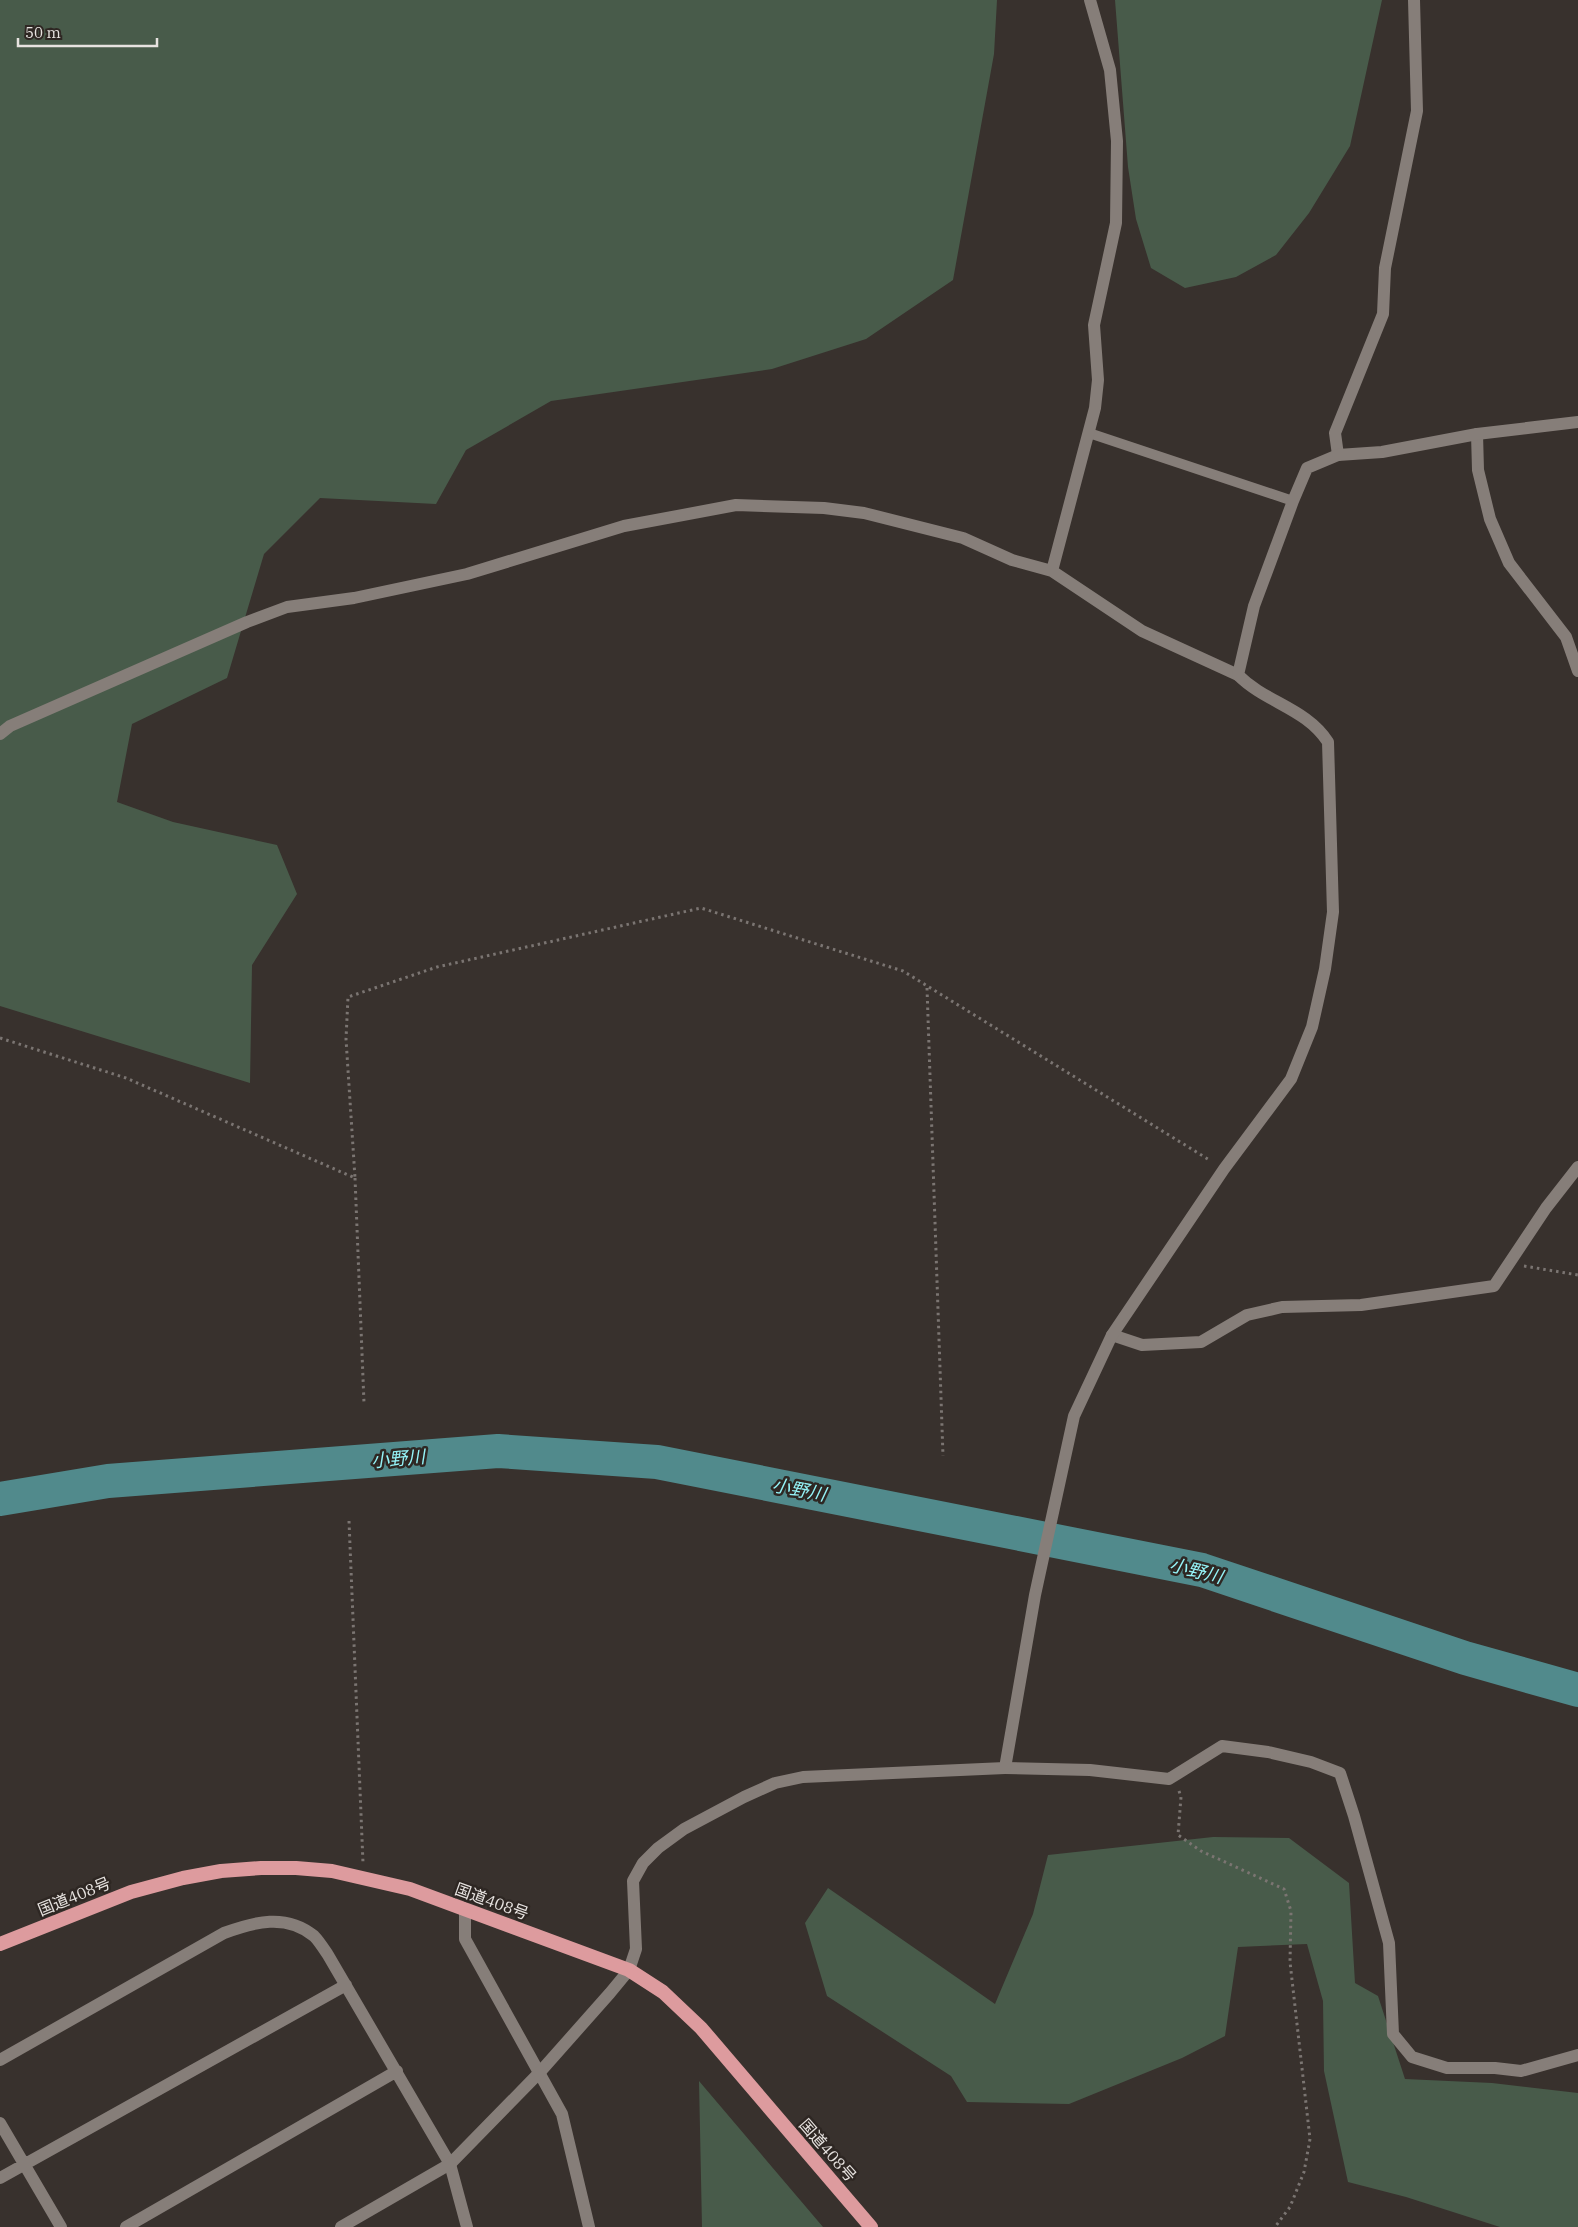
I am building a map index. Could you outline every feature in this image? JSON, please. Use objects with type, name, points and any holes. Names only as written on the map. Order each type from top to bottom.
[{"type":"highway","name":"国道408号","points":[[0,1944],[131,1892],[183,1878],[261,1868],[305,1869],[363,1877],[410,1889],[628,1970],[663,1992],[701,2028],[871,2227]]},
{"type":"street","points":[[1052,571],[1089,433],[1098,380],[1094,325],[1116,222],[1116,141],[1110,70],[1090,0]]},
{"type":"street","points":[[1338,455],[1335,433],[1383,314],[1385,268],[1417,111],[1414,0]]},
{"type":"street","points":[[1238,675],[1254,606],[1307,468],[1338,455],[1382,452],[1477,434],[1578,422]]},
{"type":"street","points":[[1477,434],[1478,470],[1490,519],[1509,563],[1566,637],[1578,672]]},
{"type":"street","points":[[0,734],[10,726],[90,690],[247,622],[287,607],[354,598],[467,574],[624,526],[736,505],[824,508],[864,513],[963,538],[1012,560],[1052,571],[1142,631],[1238,675],[1250,687],[1306,718],[1319,728],[1328,742],[1333,912],[1325,969],[1312,1027],[1291,1079],[1224,1169],[1112,1335],[1074,1416],[1034,1595],[1005,1768]]},
{"type":"street","points":[[1112,1335],[1142,1345],[1201,1342],[1247,1315],[1282,1306],[1361,1305],[1494,1286],[1511,1264],[1546,1208],[1578,1167]]},
{"type":"street","points":[[341,2227],[450,2164],[540,2072],[628,1970],[636,1949],[633,1881],[643,1863],[664,1843],[684,1829],[775,1783],[802,1778],[1005,1768],[1090,1770],[1169,1779],[1222,1746],[1277,1754],[1311,1762],[1340,1773],[1354,1816],[1388,1943],[1393,2034],[1412,2057],[1447,2068],[1495,2068],[1522,2071],[1578,2055]]},
{"type":"street","points":[[465,1910],[465,1940],[562,2114],[589,2227]]},
{"type":"street","points":[[0,2060],[224,1933],[251,1923],[270,1921],[291,1924],[314,1936],[328,1955],[396,2071],[450,2164],[467,2227]]},
{"type":"street","points":[[0,2178],[346,1985]]},
{"type":"street","points":[[126,2227],[396,2071]]},
{"type":"street","points":[[0,2123],[61,2227]]},
{"type":"lane","points":[[1089,433],[1293,501]]},
{"type":"path","points":[[364,1403],[355,1178],[346,1039],[348,997],[419,973],[466,960],[701,908],[903,971],[1224,1169]]},
{"type":"path","points":[[927,987],[943,1456]]},
{"type":"path","points":[[0,1038],[126,1078],[355,1178]]},
{"type":"path","points":[[1511,1264],[1578,1275]]},
{"type":"path","points":[[349,1521],[363,1877]]},
{"type":"path","points":[[1175,1775],[1180,1797],[1178,1836],[1201,1851],[1284,1889],[1291,1911],[1290,1962],[1310,2139],[1304,2172],[1290,2207],[1275,2227]]},
{"type":"green space","points":[[0,0],[997,0],[994,54],[953,280],[866,339],[772,369],[551,401],[466,450],[436,504],[320,498],[264,554],[227,678],[132,724],[117,802],[173,822],[277,845],[297,894],[252,965],[250,1083],[0,1006]]},
{"type":"green space","points":[[1115,0],[1382,0],[1350,146],[1309,213],[1276,255],[1236,277],[1185,288],[1151,268],[1136,219],[1128,167]]},
{"type":"green space","points":[[1213,1837],[1289,1838],[1349,1883],[1355,1983],[1378,1996],[1405,2079],[1492,2083],[1578,2093],[1578,2227],[1500,2227],[1406,2197],[1348,2182],[1324,2071],[1323,2001],[1307,1944],[1238,1947],[1225,2036],[1182,2058],[1069,2104],[967,2102],[951,2076],[827,1996],[805,1923],[828,1888],[995,2004],[1033,1914],[1048,1855]]},
{"type":"green space","points":[[699,2081],[823,2227],[702,2227]]},
{"type":"waterway","name":"小野川","points":[[0,1499],[108,1481],[498,1451],[657,1462],[1202,1570],[1465,1658],[1578,1690]]}]
